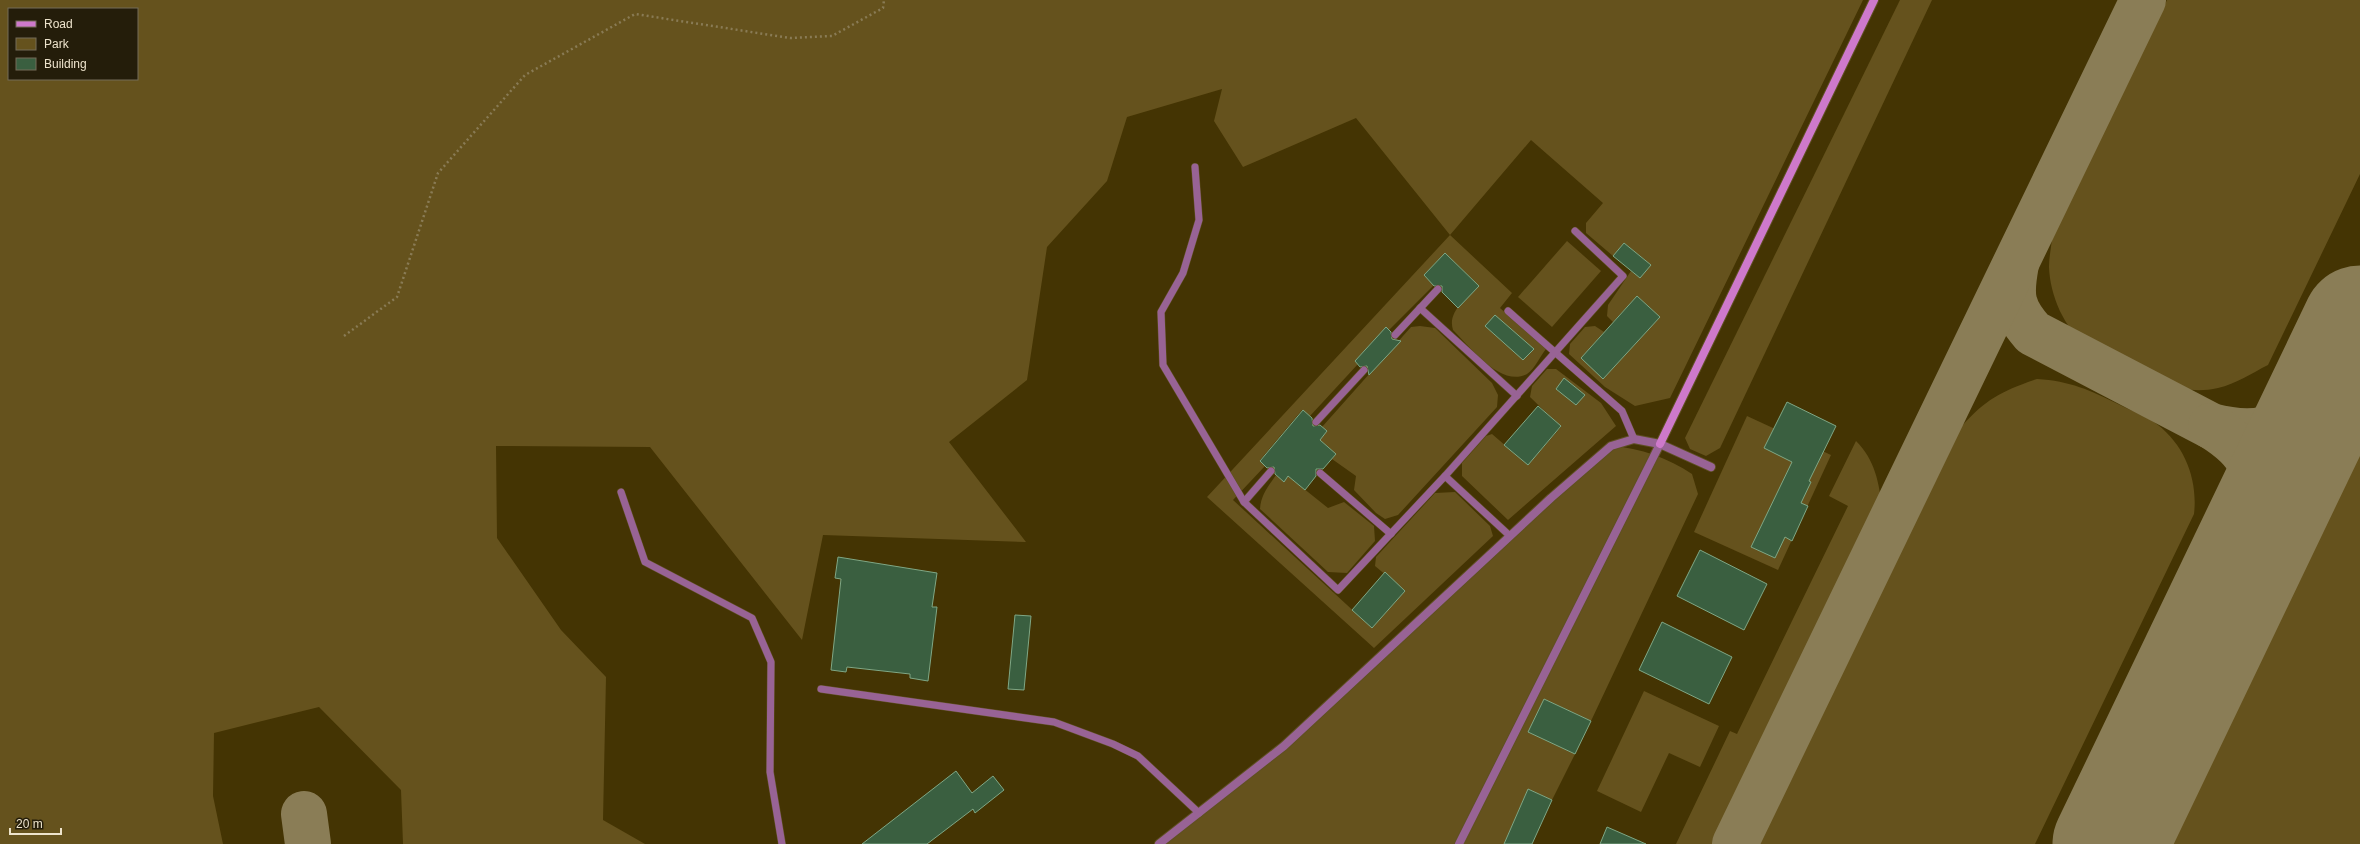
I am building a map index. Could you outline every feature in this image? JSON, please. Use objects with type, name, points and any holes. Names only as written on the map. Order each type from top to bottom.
[{"type":"street","points":[[1459,844],[1660,444],[1874,0]]},
{"type":"street","points":[[1159,844],[1284,746],[1510,536],[1611,446],[1634,439],[1660,444],[1712,467]]},
{"type":"lane","points":[[1195,167],[1200,220],[1183,273],[1161,312],[1163,365],[1244,502],[1338,590],[1445,476],[1623,276],[1575,232]]},
{"type":"lane","points":[[1395,335],[1438,289]]},
{"type":"lane","points":[[1420,308],[1517,396]]},
{"type":"lane","points":[[1508,311],[1622,411],[1634,439]]},
{"type":"lane","points":[[1316,422],[1364,370]]},
{"type":"lane","points":[[1244,502],[1271,471]]},
{"type":"lane","points":[[1320,473],[1391,534]]},
{"type":"lane","points":[[1445,476],[1510,536]]},
{"type":"lane","points":[[621,492],[645,562],[752,618],[771,662],[770,772],[782,844]]},
{"type":"lane","points":[[821,689],[1054,722],[1138,756],[1199,813]]},
{"type":"path","points":[[344,336],[397,297],[438,173],[525,75],[635,14],[790,38],[832,36],[883,8],[884,0]]},
{"type":"green space","points":[[0,0],[1863,0],[1670,398],[1635,406],[1605,387],[1569,354],[1570,344],[1585,327],[1595,326],[1604,332],[1581,358],[1604,378],[1660,317],[1637,296],[1613,322],[1607,316],[1608,305],[1631,271],[1640,278],[1651,265],[1624,243],[1613,256],[1586,233],[1586,223],[1603,203],[1531,140],[1450,235],[1356,118],[1243,167],[1214,121],[1222,89],[1127,117],[1107,181],[1047,247],[1027,380],[949,442],[1026,542],[823,535],[802,640],[650,447],[496,446],[497,538],[561,630],[606,677],[603,820],[645,844],[403,844],[401,790],[319,707],[214,733],[213,796],[223,844],[0,844]]},
{"type":"green space","points":[[1900,0],[1932,0],[1720,448],[1706,456],[1690,449],[1685,438]]},
{"type":"green space","points":[[2167,0],[2360,0],[2360,174],[2268,365],[2231,384],[2207,390],[2185,389],[2165,384],[2093,350],[2079,339],[2065,321],[2055,300],[2050,278],[2049,264],[2052,239]]},
{"type":"green space","points":[[1450,235],[1512,293],[1500,308],[1546,349],[1530,372],[1517,377],[1497,371],[1477,355],[1453,330],[1452,323],[1455,311],[1459,305],[1479,286],[1445,253],[1424,275],[1434,285],[1389,330],[1386,327],[1355,361],[1358,364],[1310,416],[1302,410],[1260,460],[1265,466],[1233,500],[1372,628],[1405,591],[1375,566],[1376,557],[1435,493],[1455,492],[1490,526],[1493,536],[1374,648],[1207,497]]},
{"type":"green space","points":[[1567,241],[1601,271],[1552,327],[1518,297]]},
{"type":"green space","points":[[1420,326],[1435,328],[1492,383],[1498,395],[1497,407],[1398,515],[1385,519],[1376,513],[1354,490],[1356,476],[1332,459],[1336,454],[1320,440],[1327,431],[1322,427],[1411,327]]},
{"type":"green space","points":[[1547,369],[1556,369],[1601,403],[1616,426],[1508,520],[1462,476],[1462,463],[1486,436],[1492,434],[1528,465],[1561,427],[1530,397],[1532,386]]},
{"type":"green space","points":[[2037,379],[2060,382],[2080,387],[2144,416],[2158,425],[2176,443],[2188,465],[2194,489],[2195,501],[2194,514],[2035,844],[1759,844],[1962,426],[1987,402],[2004,392]]},
{"type":"green space","points":[[1747,416],[1831,455],[1778,570],[1694,532]]},
{"type":"green space","points":[[1856,441],[1868,456],[1872,464],[1877,480],[1882,508],[1719,844],[1676,844],[1730,731],[1737,734],[1848,506],[1829,496]]},
{"type":"green space","points":[[1611,446],[1633,449],[1654,455],[1683,468],[1692,474],[1698,494],[1591,721],[1544,699],[1529,732],[1575,754],[1552,800],[1528,789],[1504,844],[1159,844],[1284,746]]},
{"type":"green space","points":[[2360,447],[2360,844],[2167,844]]},
{"type":"green space","points":[[1276,475],[1284,481],[1288,476],[1328,508],[1344,502],[1374,526],[1375,541],[1347,573],[1328,572],[1260,509],[1263,495]]},
{"type":"green space","points":[[1644,691],[1719,726],[1700,767],[1669,753],[1641,812],[1597,791]]},
{"type":"building","points":[[1624,243],[1651,265],[1640,278],[1613,256]]},
{"type":"building","points":[[1445,253],[1479,286],[1458,308],[1442,292],[1442,286],[1434,286],[1424,275]]},
{"type":"building","points":[[1637,296],[1660,317],[1603,379],[1581,358]]},
{"type":"building","points":[[1495,315],[1534,349],[1523,360],[1485,326]]},
{"type":"building","points":[[1386,327],[1391,332],[1392,339],[1401,341],[1369,375],[1367,366],[1360,367],[1355,361]]},
{"type":"building","points":[[1564,378],[1585,395],[1576,405],[1556,389]]},
{"type":"building","points":[[1787,402],[1836,426],[1809,481],[1811,482],[1801,503],[1808,506],[1792,541],[1785,537],[1775,558],[1751,547],[1792,462],[1764,448]]},
{"type":"building","points":[[1538,406],[1561,426],[1528,465],[1504,445]]},
{"type":"building","points":[[1303,410],[1312,418],[1313,426],[1320,425],[1327,431],[1320,440],[1336,454],[1323,469],[1316,469],[1316,476],[1305,490],[1288,476],[1284,482],[1275,474],[1274,467],[1267,468],[1260,461]]},
{"type":"building","points":[[1700,550],[1767,584],[1744,630],[1677,596]]},
{"type":"building","points":[[838,557],[937,573],[932,607],[937,607],[928,681],[910,678],[910,674],[847,667],[846,672],[831,670],[841,579],[835,578]]},
{"type":"building","points":[[1385,572],[1405,591],[1372,628],[1352,610]]},
{"type":"building","points":[[1015,615],[1031,616],[1024,690],[1008,689]]},
{"type":"building","points":[[1662,622],[1732,657],[1709,704],[1639,670]]},
{"type":"building","points":[[1544,699],[1591,721],[1575,754],[1528,732]]},
{"type":"building","points":[[956,771],[972,793],[993,776],[1004,790],[975,813],[973,809],[927,844],[862,844]]},
{"type":"building","points":[[1528,789],[1552,800],[1532,844],[1504,844]]},
{"type":"building","points":[[1607,827],[1646,844],[1600,844]]},
{"type":"taxiway","points":[[1735,844],[2143,0]]},
{"type":"taxiway","points":[[2016,264],[2013,285],[2014,301],[2020,316],[2033,333],[2211,426],[2235,431],[2254,431],[2271,428],[2298,412],[2338,368]]},
{"type":"taxiway","points":[[2211,426],[2230,439],[2243,452],[2251,465],[2255,478],[2256,493],[2252,549]]},
{"type":"taxiway","points":[[304,814],[308,844]]},
{"type":"runway","points":[[2110,844],[2360,323]]}]
